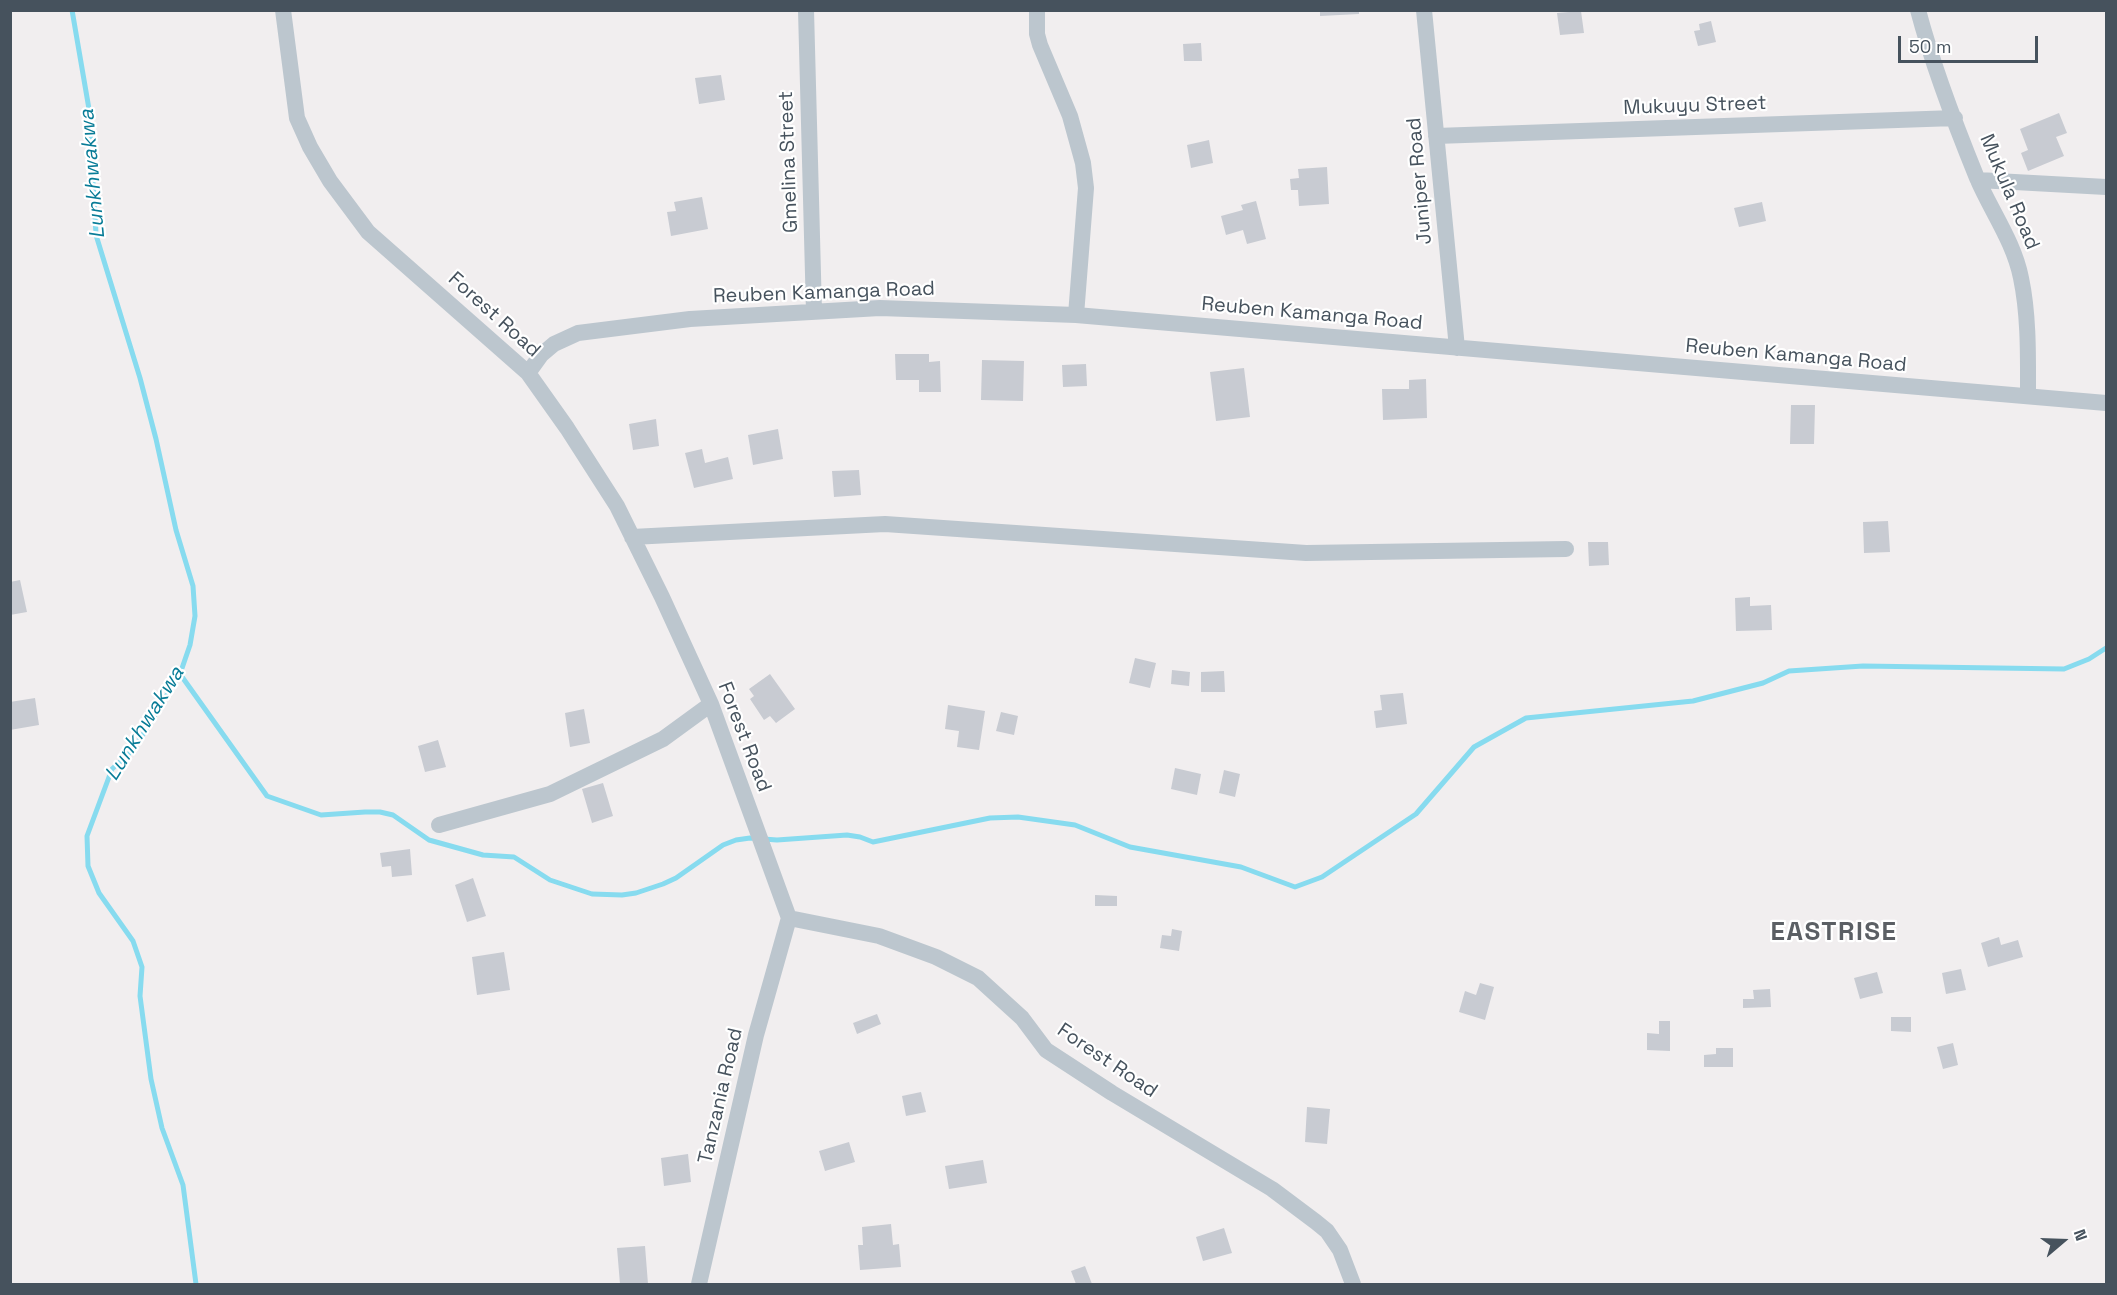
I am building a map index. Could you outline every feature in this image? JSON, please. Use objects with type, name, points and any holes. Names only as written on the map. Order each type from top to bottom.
[{"type":"street","name":"Forest Road","points":[[283,10],[297,118],[310,147],[330,181],[368,232],[528,373],[567,428],[617,506],[711,704],[789,918],[879,936],[936,957],[978,978],[1022,1018],[1046,1050],[1112,1093],[1272,1189],[1316,1222],[1327,1231],[1340,1250],[1353,1284]]},
{"type":"street","name":"Gmelina Street","points":[[806,10],[814,312]]},
{"type":"street","points":[[1037,10],[1037,33],[1040,45],[1070,116],[1083,163],[1086,189],[1076,315]]},
{"type":"street","name":"Juniper Road","points":[[1424,10],[1457,348]]},
{"type":"street","name":"Mukula Road","points":[[1918,10],[1925,38],[1978,180],[2011,247],[2021,277],[2028,350],[2028,396]]},
{"type":"street","name":"Mukuyu Street","points":[[1436,136],[1955,118]]},
{"type":"street","points":[[1978,180],[2106,187]]},
{"type":"street","name":"Reuben Kamanga Road","points":[[528,373],[554,344],[578,333],[690,319],[880,308],[1076,315],[2106,403]]},
{"type":"street","points":[[632,537],[885,524],[1306,554],[1566,549]]},
{"type":"street","points":[[439,825],[560,790],[663,739],[711,704]]},
{"type":"street","name":"Tanzania Road","points":[[699,1284],[756,1035],[789,918]]},
{"type":"building","points":[[1320,10],[1359,10],[1359,14],[1320,16]]},
{"type":"building","points":[[1581,11],[1584,33],[1560,35],[1557,13]]},
{"type":"building","points":[[1711,21],[1716,42],[1698,46],[1694,31],[1700,30],[1699,24]]},
{"type":"building","points":[[1201,43],[1202,61],[1184,61],[1183,44]]},
{"type":"building","points":[[721,75],[725,100],[699,104],[695,78]]},
{"type":"building","points":[[2059,113],[2067,133],[2056,137],[2064,156],[2028,171],[2021,153],[2028,150],[2020,129]]},
{"type":"building","points":[[1209,140],[1213,163],[1191,168],[1187,145]]},
{"type":"building","points":[[1327,167],[1329,204],[1299,206],[1298,190],[1291,190],[1290,179],[1299,178],[1298,169]]},
{"type":"building","points":[[702,197],[708,229],[671,236],[667,212],[676,211],[674,202]]},
{"type":"building","points":[[1256,201],[1266,239],[1247,244],[1243,230],[1226,235],[1221,216],[1243,210],[1241,205]]},
{"type":"building","points":[[1762,202],[1766,221],[1739,227],[1734,208]]},
{"type":"building","points":[[895,354],[929,354],[929,362],[940,361],[941,392],[919,392],[919,380],[896,380]]},
{"type":"building","points":[[982,360],[1024,361],[1023,401],[981,400]]},
{"type":"building","points":[[1086,364],[1087,386],[1063,387],[1062,365]]},
{"type":"building","points":[[1244,368],[1250,417],[1216,421],[1210,372]]},
{"type":"building","points":[[1426,379],[1427,418],[1383,420],[1382,389],[1409,389],[1409,380]]},
{"type":"building","points":[[1791,405],[1815,405],[1814,444],[1790,444]]},
{"type":"building","points":[[656,419],[659,446],[633,450],[629,424]]},
{"type":"building","points":[[778,429],[783,459],[753,465],[748,435]]},
{"type":"building","points":[[702,449],[705,463],[728,457],[733,479],[694,488],[685,453]]},
{"type":"building","points":[[859,470],[861,495],[834,497],[832,471]]},
{"type":"building","points":[[1888,521],[1890,552],[1864,553],[1863,522]]},
{"type":"building","points":[[1588,542],[1608,542],[1609,565],[1589,566]]},
{"type":"building","points":[[20,580],[27,612],[10,615],[10,582]]},
{"type":"building","points":[[1750,597],[1750,606],[1771,605],[1772,630],[1736,631],[1735,598]]},
{"type":"building","points":[[1135,658],[1156,663],[1150,688],[1129,683]]},
{"type":"building","points":[[1172,670],[1190,672],[1189,686],[1171,684]]},
{"type":"building","points":[[1224,671],[1225,692],[1201,692],[1201,672]]},
{"type":"building","points":[[770,674],[795,709],[776,723],[770,716],[764,720],[750,699],[754,696],[749,689]]},
{"type":"building","points":[[1403,693],[1407,724],[1376,728],[1374,711],[1382,710],[1380,695]]},
{"type":"building","points":[[35,698],[39,725],[10,730],[10,702]]},
{"type":"building","points":[[948,705],[985,711],[979,750],[957,747],[959,731],[945,729]]},
{"type":"building","points":[[584,709],[590,743],[570,747],[565,713]]},
{"type":"building","points":[[1001,712],[1018,716],[1014,735],[996,731]]},
{"type":"building","points":[[438,740],[446,767],[425,772],[418,746]]},
{"type":"building","points":[[1175,768],[1201,774],[1197,795],[1171,789]]},
{"type":"building","points":[[1224,770],[1240,774],[1235,797],[1219,793]]},
{"type":"building","points":[[603,783],[613,816],[592,823],[582,789]]},
{"type":"building","points":[[410,849],[412,875],[392,877],[391,866],[382,867],[380,853]]},
{"type":"building","points":[[473,878],[486,916],[467,922],[455,885]]},
{"type":"building","points":[[1095,895],[1117,896],[1117,906],[1095,906]]},
{"type":"building","points":[[1172,929],[1182,931],[1179,951],[1160,948],[1162,935],[1171,936]]},
{"type":"building","points":[[1999,937],[2001,945],[2018,940],[2023,957],[1988,967],[1981,943]]},
{"type":"building","points":[[504,952],[510,990],[477,995],[472,957]]},
{"type":"building","points":[[1961,969],[1966,990],[1946,994],[1942,973]]},
{"type":"building","points":[[1877,972],[1883,993],[1860,999],[1854,978]]},
{"type":"building","points":[[1480,983],[1494,987],[1485,1020],[1459,1012],[1465,991],[1476,995]]},
{"type":"building","points":[[1770,989],[1771,1007],[1743,1008],[1743,999],[1754,999],[1753,990]]},
{"type":"building","points":[[877,1014],[881,1024],[857,1034],[853,1023]]},
{"type":"building","points":[[1891,1017],[1911,1017],[1911,1032],[1891,1031]]},
{"type":"building","points":[[1659,1021],[1670,1021],[1670,1051],[1647,1050],[1647,1033],[1659,1034]]},
{"type":"building","points":[[1953,1043],[1958,1065],[1943,1069],[1937,1047]]},
{"type":"building","points":[[1716,1048],[1733,1048],[1733,1067],[1704,1067],[1704,1055],[1716,1054]]},
{"type":"building","points":[[921,1092],[926,1112],[906,1116],[902,1096]]},
{"type":"building","points":[[1307,1107],[1330,1109],[1327,1144],[1305,1142]]},
{"type":"building","points":[[849,1142],[855,1162],[825,1171],[819,1151]]},
{"type":"building","points":[[688,1154],[691,1182],[664,1186],[661,1158]]},
{"type":"building","points":[[983,1160],[987,1183],[949,1189],[945,1166]]},
{"type":"building","points":[[891,1224],[893,1245],[899,1244],[901,1267],[860,1270],[858,1245],[863,1245],[862,1227]]},
{"type":"building","points":[[1224,1228],[1232,1253],[1203,1261],[1196,1237]]},
{"type":"building","points":[[645,1246],[648,1284],[620,1284],[617,1248]]},
{"type":"building","points":[[1085,1266],[1092,1284],[1076,1284],[1071,1271]]},
{"type":"waterway","name":"Lunkhwakwa","points":[[72,10],[89,109],[96,235],[140,378],[156,439],[176,530],[193,586],[195,616],[190,645],[180,674],[134,749],[112,769],[87,836],[88,866],[99,893],[133,941],[142,967],[140,996],[151,1079],[162,1128],[183,1185],[196,1284]]},
{"type":"waterway","points":[[180,674],[267,796],[321,815],[365,812],[393,815],[429,840],[483,855],[514,857],[550,880],[592,894],[622,895],[663,884],[676,878],[723,845],[736,840],[750,838],[777,840],[847,835],[873,842],[990,818],[1018,817],[1075,825],[1130,847],[1241,867],[1295,887],[1322,877],[1416,814],[1474,747],[1526,718],[1693,701],[1763,683],[1789,671],[1863,666],[2064,669],[2089,659],[2106,648]]},
{"type":"district","name":"EASTRISE","points":[[1834,933]]}]
